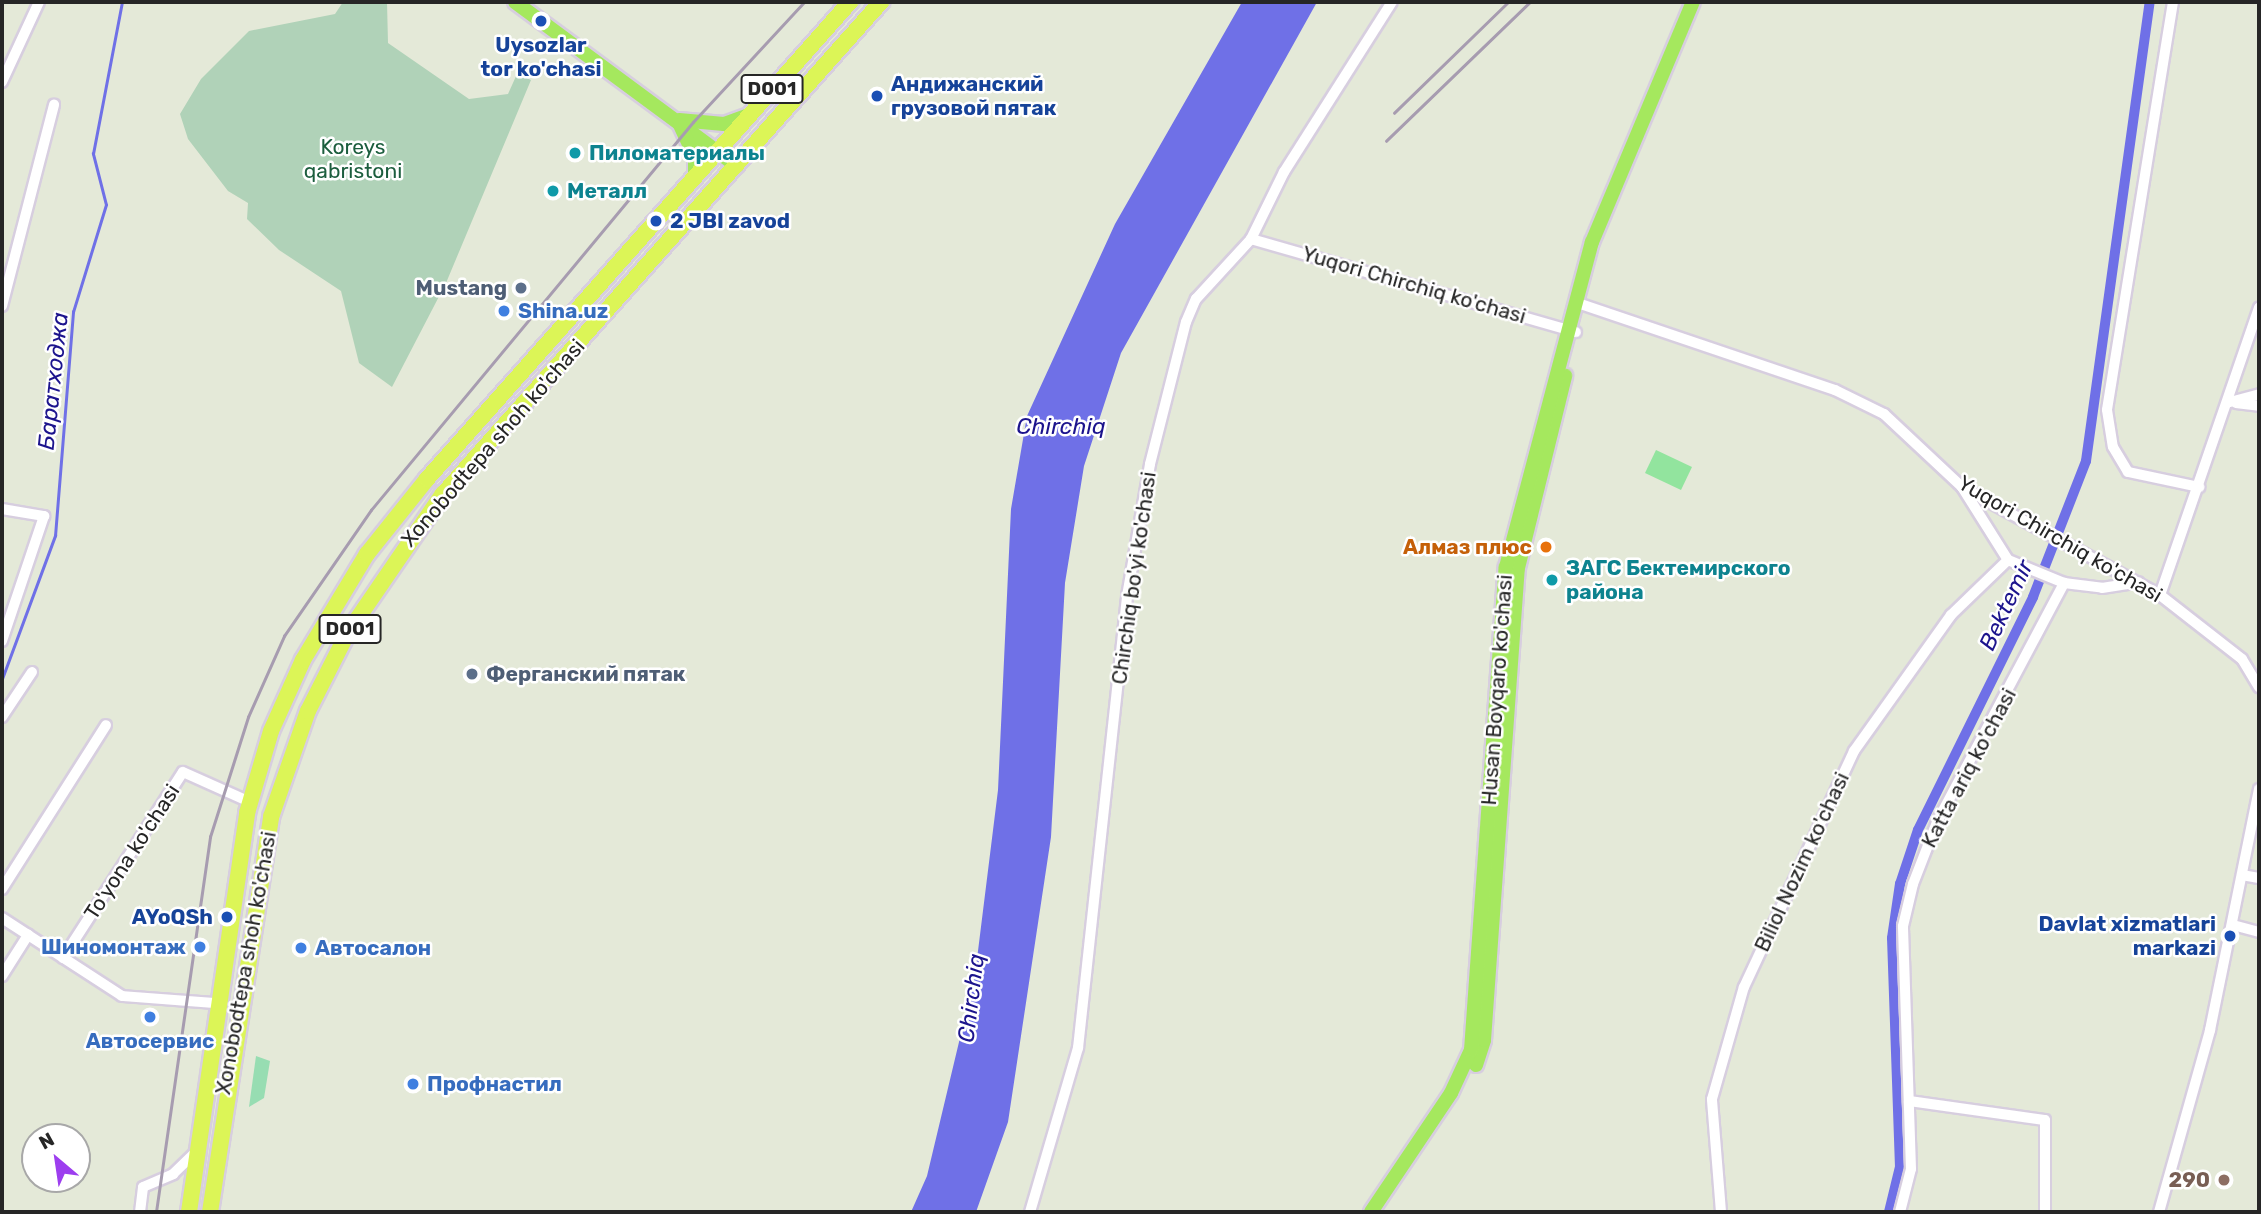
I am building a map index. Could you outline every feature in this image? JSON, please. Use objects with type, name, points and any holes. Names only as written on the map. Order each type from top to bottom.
[{"type":"highway","name":"Xonobodtepa shoh ko'chasi","points":[[189,1212],[216,1003],[248,808],[271,731],[303,660],[387,529],[850,2]]},
{"type":"highway","name":"Xonobodtepa shoh ko'chasi","points":[[210,1212],[237,1005],[271,817],[318,688],[406,542],[881,2]]},
{"type":"highway","points":[[387,529],[406,542]]},
{"type":"highway","points":[[248,808],[271,817]]},
{"type":"main road","points":[[515,2],[737,166]]},
{"type":"main road","name":"Husan Boyqaro ko'chasi","points":[[1371,1212],[1458,1082],[1474,1039],[1504,648],[1518,513],[1579,304],[1634,144],[1693,2]]},
{"type":"main road","name":"Husan Boyqaro ko'chasi","points":[[1634,144],[1703,2]]},
{"type":"main road","points":[[678,120],[724,124],[749,115]]},
{"type":"main road","points":[[678,120],[691,145],[695,177]]},
{"type":"main road","name":"Husan Boyqaro ko'chasi","points":[[1382,1212],[1465,1088],[1484,1040],[1504,648]]},
{"type":"street","points":[[2,82],[39,2]]},
{"type":"street","name":"Chirchiq bo'yi ko'chasi","points":[[1030,1212],[1078,1048],[1127,596],[1150,464],[1191,310],[1251,239],[1284,173],[1392,2]]},
{"type":"street","points":[[2173,2],[2108,421],[2113,447],[2128,472],[2199,487]]},
{"type":"street","points":[[2,306],[54,105]]},
{"type":"street","name":"Yuqori Chirchiq ko'chasi","points":[[1251,239],[1572,331]]},
{"type":"street","name":"Yuqori Chirchiq ko'chasi","points":[[1579,304],[1858,400],[1884,414],[1962,487],[2090,552],[2160,595],[2236,654],[2259,687]]},
{"type":"street","points":[[2160,595],[2230,402],[2259,308]]},
{"type":"street","points":[[2230,402],[2259,394]]},
{"type":"street","points":[[2230,402],[2259,406]]},
{"type":"street","points":[[1962,487],[2008,560],[2059,580],[2102,588],[2139,582]]},
{"type":"street","points":[[2,509],[44,516],[2,641]]},
{"type":"street","name":"Biliol Nozim ko'chasi","points":[[1721,1212],[1712,1099],[1744,987],[1854,751],[1951,615],[2008,560]]},
{"type":"street","name":"Katta ariq ko'chasi","points":[[1900,1212],[1911,1169],[1903,926],[1916,874],[1937,822],[2059,580]]},
{"type":"street","points":[[2,717],[32,672]]},
{"type":"street","points":[[2,889],[106,725]]},
{"type":"street","name":"To'yona ko'chasi","points":[[63,958],[183,772],[248,808]]},
{"type":"street","points":[[2159,1212],[2232,925],[2259,789]]},
{"type":"street","points":[[2242,875],[2259,878]]},
{"type":"street","points":[[2,918],[122,996],[216,1003]]},
{"type":"street","points":[[2232,925],[2259,932]]},
{"type":"street","points":[[2,976],[28,936]]},
{"type":"street","points":[[1909,1101],[2046,1119],[2045,1212]]},
{"type":"street","points":[[140,1212],[143,1187],[173,1174],[197,1151]]},
{"type":"green space","name":"Koreys qabristoni","points":[[343,2],[387,2],[388,43],[469,99],[508,94],[517,74],[531,80],[446,283],[392,387],[359,363],[341,291],[279,250],[247,219],[248,203],[228,191],[188,139],[180,114],[201,79],[249,31],[335,14]]},
{"type":"green space","points":[[1656,450],[1692,467],[1681,490],[1645,473]]},
{"type":"green space","points":[[256,1056],[270,1061],[264,1098],[249,1107]]},
{"type":"water","name":"Chirchiq","points":[[1242,2],[1317,2],[1121,353],[1084,466],[1065,583],[1051,837],[1008,1122],[976,1212],[911,1212],[927,1176],[975,975],[998,790],[1011,509],[1027,416],[1115,224]]},
{"type":"waterway","name":"Баратходжа","points":[[2,679],[55,536],[73,312],[106,205],[93,154],[122,2]]},
{"type":"waterway","name":"Bektemir","points":[[1889,1212],[1900,1167],[1892,938],[1900,884],[1918,830],[2033,597],[2086,461],[2150,2]]},
{"type":"railway","points":[[156,1212],[210,837],[248,717],[284,636],[371,510],[693,122],[804,2]]},
{"type":"railway","points":[[1394,113],[1508,2]]},
{"type":"railway","points":[[1386,141],[1530,2]]},
{"type":"place","name":"Uysozlar tor ko'chasi","points":[[541,21]]},
{"type":"place","name":"Андижанский грузовой пятак","points":[[877,96]]},
{"type":"place","name":"Пиломатериалы","points":[[575,153]]},
{"type":"place","name":"Металл","points":[[553,191]]},
{"type":"place","name":"2 JBI zavod","points":[[656,221]]},
{"type":"place","name":"Mustang","points":[[521,288]]},
{"type":"place","name":"Shina.uz","points":[[504,311]]},
{"type":"place","name":"Алмаз плюс","points":[[1546,547]]},
{"type":"place","name":"ЗАГС Бектемирского района","points":[[1552,580]]},
{"type":"place","name":"Ферганский пятак","points":[[472,674]]},
{"type":"place","name":"AYoQSh","points":[[227,917]]},
{"type":"place","name":"Davlat xizmatlari markazi","points":[[2230,936]]},
{"type":"place","name":"Шиномонтаж","points":[[200,947]]},
{"type":"place","name":"Автосалон","points":[[301,948]]},
{"type":"place","name":"Автосервис","points":[[150,1017]]},
{"type":"place","name":"Профнастил","points":[[413,1084]]},
{"type":"place","name":"290","points":[[2224,1180]]}]
